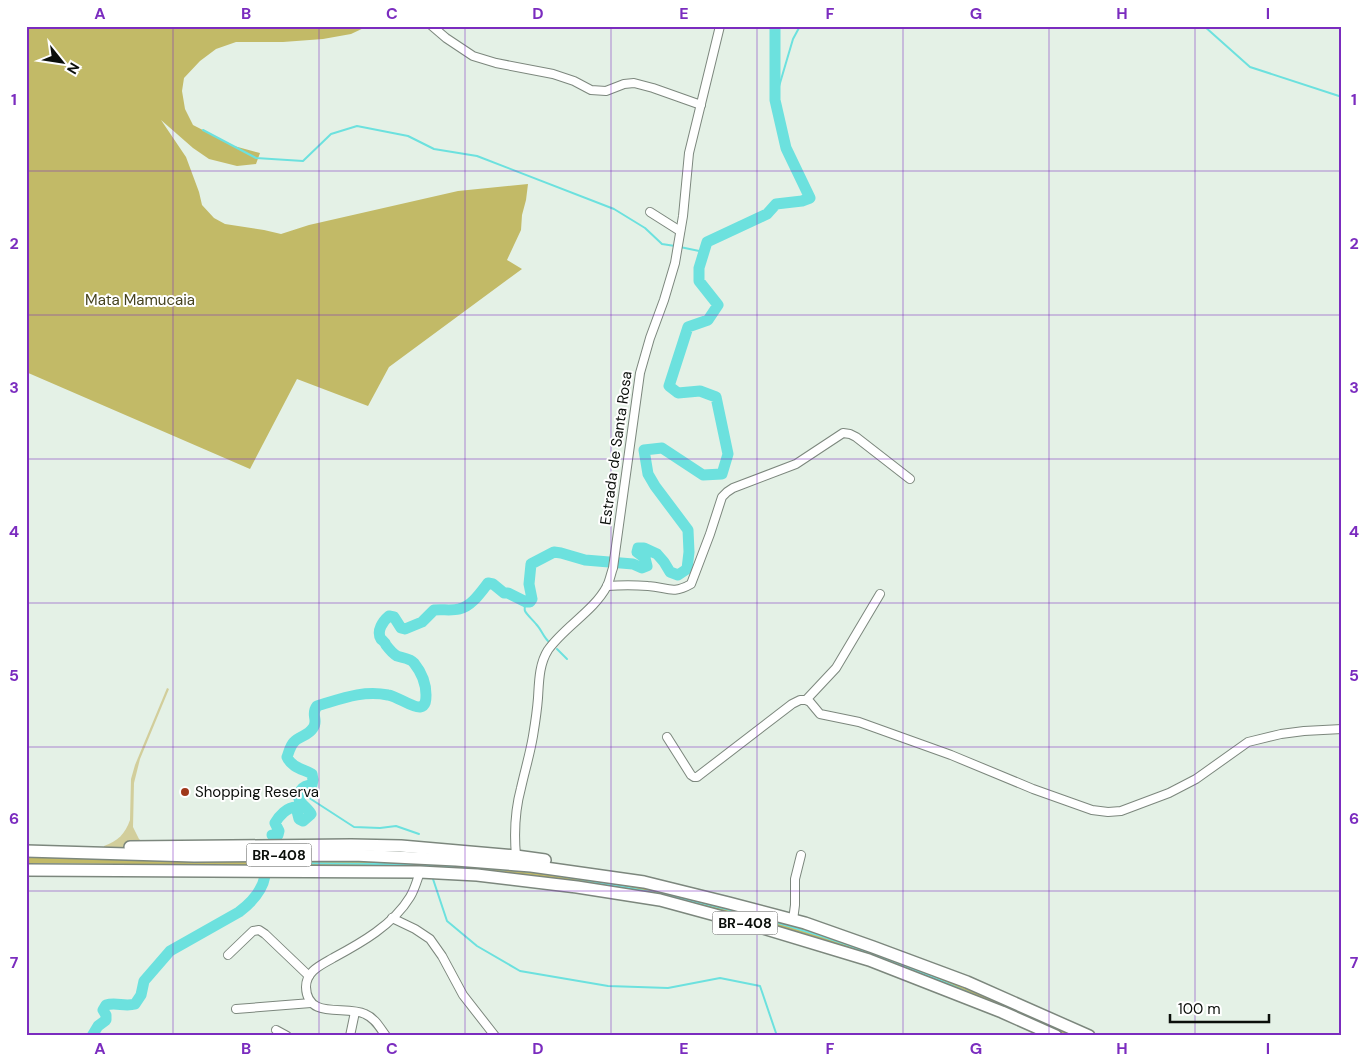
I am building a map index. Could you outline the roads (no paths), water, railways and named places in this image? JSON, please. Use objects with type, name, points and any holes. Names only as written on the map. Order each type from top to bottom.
[{"type":"highway","points":[[26,845],[127,847],[401,846],[516,856],[588,867],[675,883],[707,892],[729,903]]},
{"type":"highway","name":"BR-408","points":[[26,851],[194,856],[354,855],[456,860],[531,866],[644,882],[793,920],[873,946],[967,982],[1089,1036]]},
{"type":"highway","name":"BR-408","points":[[26,870],[420,872],[476,875],[660,900],[869,960],[1002,1012],[1056,1036]]},
{"type":"street","points":[[432,26],[473,56],[496,63],[552,74],[574,81],[591,90],[606,91],[624,84],[634,83],[701,105]]},
{"type":"street","name":"Estrada de Santa Rosa","points":[[516,856],[516,818],[520,789],[529,759],[533,736],[542,665],[548,650],[598,598],[607,586],[613,568],[640,373],[675,263],[689,153],[720,26]]},
{"type":"street","points":[[650,212],[680,231]]},
{"type":"street","points":[[607,586],[653,586],[665,590],[678,590],[691,584],[722,497],[727,492],[796,464],[843,433],[856,437],[910,479]]},
{"type":"street","points":[[806,700],[836,668],[880,594]]},
{"type":"street","points":[[667,737],[691,775],[697,777],[792,704],[800,700],[806,700],[820,714],[859,722],[951,755],[1033,789],[1092,810],[1108,812],[1121,811],[1169,793],[1196,779],[1248,742],[1282,734],[1342,729]]},
{"type":"street","points":[[793,920],[795,879],[801,855]]},
{"type":"street","points":[[386,1036],[374,1019],[365,1014],[331,1010],[311,1003],[307,998],[306,985],[314,969],[352,947],[392,918],[410,897],[420,872]]},
{"type":"street","points":[[392,918],[430,939],[442,956],[463,995],[495,1036]]},
{"type":"street","points":[[228,954],[249,934],[259,930],[309,976]]},
{"type":"street","points":[[236,1009],[311,1003]]},
{"type":"street","points":[[350,1036],[355,1012]]},
{"type":"street","points":[[276,1030],[287,1036]]},
{"type":"waterway","points":[[272,835],[278,835],[279,831],[275,823],[286,810],[296,807],[299,819],[303,821],[311,814],[300,800],[299,794],[303,788],[312,785],[312,774],[295,766],[287,757],[294,742],[309,733],[315,725],[314,712],[317,706],[360,694],[392,696],[417,707],[425,704],[425,686],[419,670],[412,661],[394,654],[381,639],[379,633],[381,626],[389,616],[394,617],[401,628],[405,629],[422,622],[434,610],[456,610],[463,608],[475,599],[488,583],[493,584],[504,593],[530,602],[532,599],[529,584],[531,564],[554,552],[585,560],[633,564],[642,568],[647,566],[645,558],[637,552],[638,548],[644,548],[657,554],[670,572],[678,575],[687,569],[689,552],[688,530],[648,474],[644,450],[662,448],[703,475],[722,474],[728,454],[716,397],[700,391],[678,393],[669,386],[688,327],[708,320],[718,305],[699,281],[699,268],[707,242],[767,214],[776,204],[802,201],[810,198],[786,148],[775,100],[775,26]]},
{"type":"waterway","points":[[775,100],[793,39],[800,26]]},
{"type":"waterway","points":[[1204,26],[1250,67],[1342,97]]},
{"type":"waterway","points":[[203,130],[256,158],[303,161],[331,134],[357,126],[408,136],[434,149],[477,156],[614,209],[645,228],[662,244],[675,246]]},
{"type":"waterway","points":[[680,247],[704,252]]},
{"type":"waterway","points":[[526,602],[525,611],[548,641]]},
{"type":"waterway","points":[[557,649],[567,659]]},
{"type":"waterway","points":[[300,792],[354,827],[380,828],[396,826],[419,834]]},
{"type":"waterway","points":[[267,863],[474,867],[542,873],[624,887],[714,906],[803,931],[891,961],[976,996]]},
{"type":"waterway","points":[[92,1036],[98,1026],[106,1020],[103,1010],[106,1005],[135,1004],[141,995],[144,981],[170,951],[243,909],[259,892],[265,876]]},
{"type":"waterway","points":[[433,879],[447,921],[477,946],[520,971],[608,986],[668,988],[720,978],[760,986],[777,1036]]},
{"type":"waterway","points":[[1060,1033],[1066,1036]]},
{"type":"place","name":"Shopping Reserva","points":[[185,792]]},
{"type":"park label","name":"Mata Mamucaia","points":[[140,300]]}]
